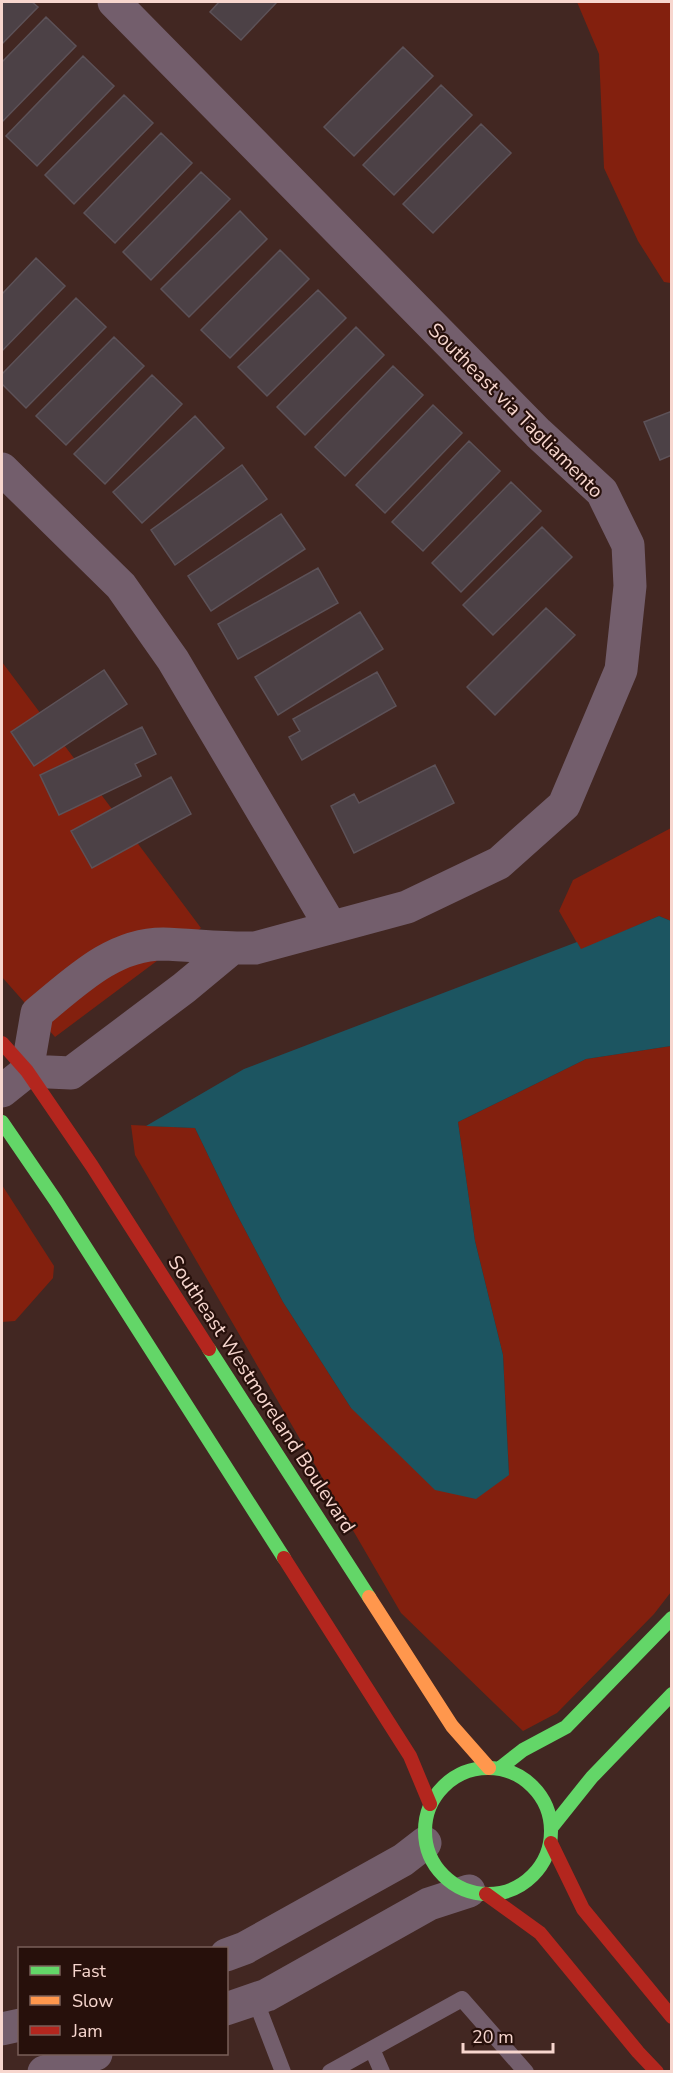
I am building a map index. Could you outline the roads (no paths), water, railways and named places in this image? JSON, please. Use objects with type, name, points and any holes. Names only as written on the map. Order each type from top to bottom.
[{"type":"street","name":"Southeast via Tagliamento","points":[[27,1071],[37,1013],[88,971],[113,955],[138,947],[161,944],[231,949],[255,948],[407,907],[499,863],[564,805],[621,670],[630,586],[628,545],[602,492],[538,433],[114,2]]},
{"type":"street","points":[[2,469],[121,586],[173,660],[331,927]]},
{"type":"street","points":[[2,1091],[27,1071],[71,1073],[184,988],[231,949]]},
{"type":"street","name":"Southeast Westmoreland Boulevard","points":[[2,1043],[27,1071],[92,1166],[452,1725],[495,1768]]},
{"type":"street","points":[[2,1122],[56,1201],[410,1755],[430,1804]]},
{"type":"street","points":[[495,1768],[566,1727],[672,1618]]},
{"type":"street","points":[[552,1827],[592,1777],[672,1694]]},
{"type":"street","points":[[425,1843],[403,1860],[245,1948],[230,1954],[241,2004],[267,1995],[429,1904],[477,1893],[501,1893],[528,1881],[546,1857],[551,1843],[552,1827],[543,1798],[533,1785],[519,1775],[495,1768],[463,1772],[447,1782],[430,1804],[424,1826],[425,1843],[432,1860],[442,1875],[477,1893],[540,1933],[657,2072]]},
{"type":"street","points":[[551,1843],[583,1909],[672,2017]]},
{"type":"street","points":[[2,2029],[18,2025]]},
{"type":"street","points":[[44,2072],[93,2055]]},
{"type":"lane","points":[[330,2072],[462,1999],[526,2072]]},
{"type":"lane","points":[[241,2004],[283,2072]]},
{"type":"lane","points":[[372,2049],[382,2072]]},
{"type":"water","points":[[659,916],[671,921],[671,1046],[586,1059],[458,1122],[475,1241],[503,1355],[509,1475],[476,1499],[435,1490],[351,1408],[283,1302],[195,1128],[146,1126],[244,1069],[577,942],[581,949]]}]
